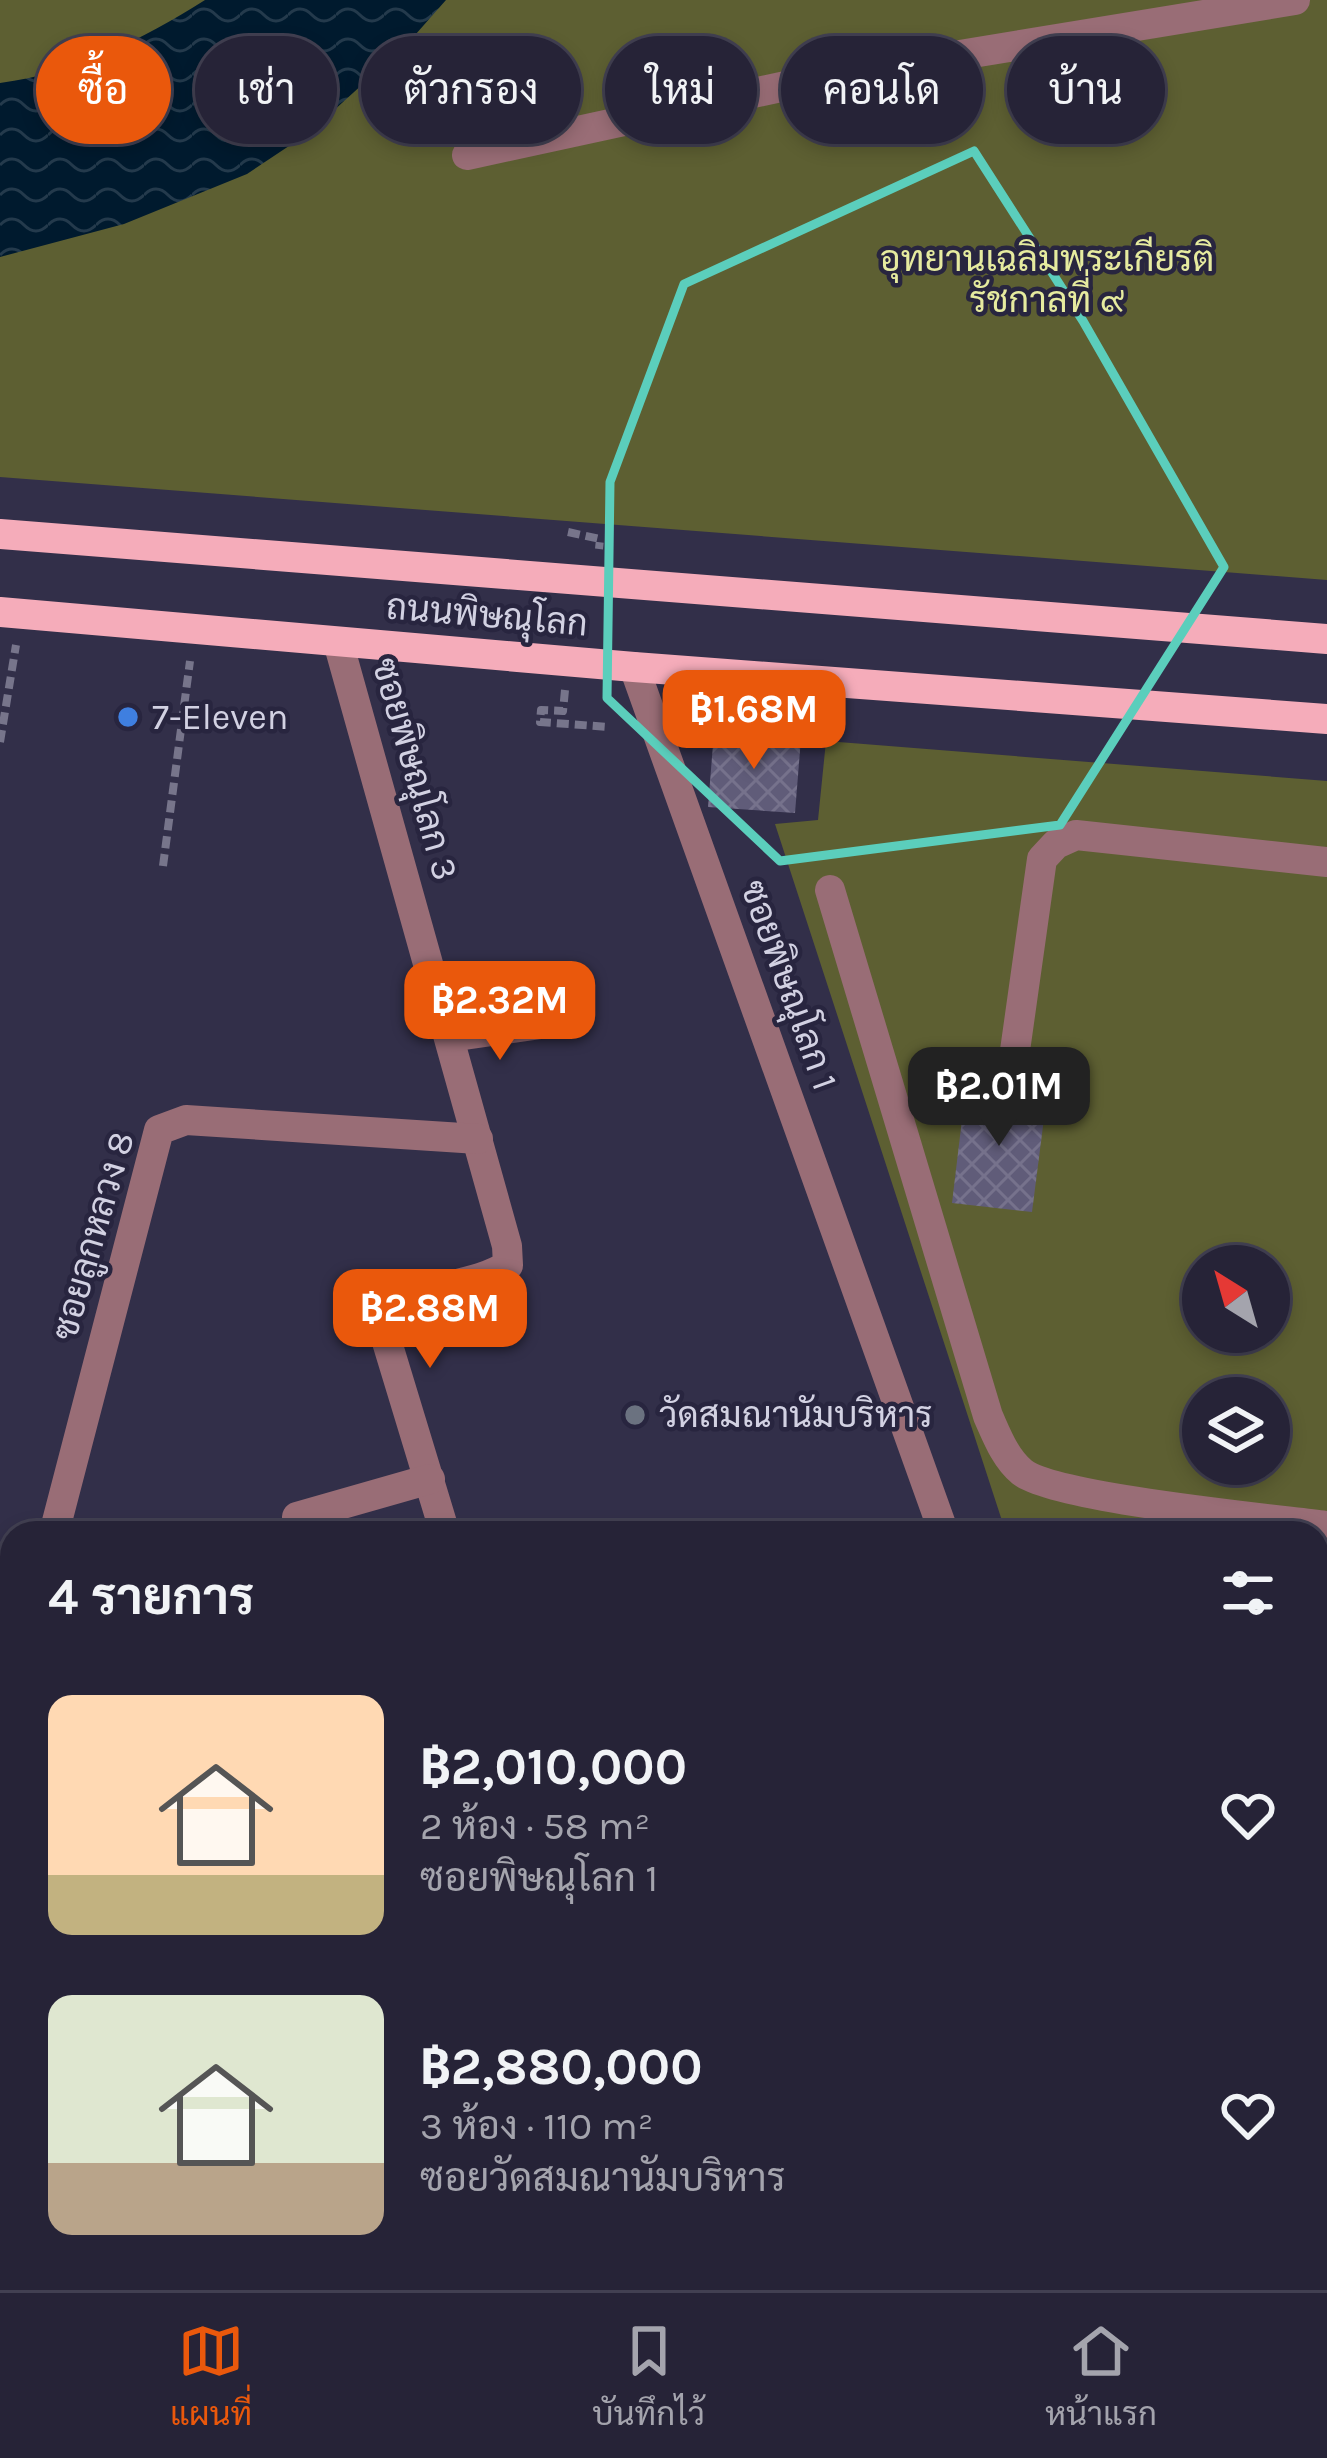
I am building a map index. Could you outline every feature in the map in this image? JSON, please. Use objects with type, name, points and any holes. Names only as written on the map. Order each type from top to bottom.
[{"type":"main road","name":"ถนนพิษณุโลก","points":[[0,534],[1327,639]]},
{"type":"main road","name":"ถนนพิษณุโลก","points":[[11,613],[634,667],[1327,718]]},
{"type":"street","points":[[467,155],[832,76],[1295,0]]},
{"type":"street","name":"ซอยพิษณุโลก 3","points":[[338,642],[450,1036],[508,1264],[492,1275],[396,1301],[380,1319],[430,1479]]},
{"type":"street","name":"ซอยพิษณุโลก 1","points":[[634,667],[940,1521]]},
{"type":"street","points":[[1011,1079],[1042,859],[1055,844],[1076,836],[1327,862]]},
{"type":"street","points":[[830,890],[988,1416],[1003,1449],[1024,1474],[1069,1490],[1291,1521]]},
{"type":"street","points":[[450,1036],[541,1024]]},
{"type":"street","name":"ซอยลูกหลวง 8","points":[[57,1521],[159,1130],[186,1120],[478,1139]]},
{"type":"street","points":[[298,1517],[430,1479],[442,1521]]},
{"type":"path","points":[[568,532],[600,539],[599,550],[577,548]]},
{"type":"path","points":[[0,742],[11,613]]},
{"type":"path","points":[[163,866],[194,630]]},
{"type":"path","points":[[563,711],[541,710],[540,722],[609,728]]},
{"type":"highlighted area","points":[[974,151],[1083,321],[1224,567],[1060,825],[780,861],[607,698],[610,482],[684,284]]},
{"type":"green space","name":"อุทยานเฉลิมพระเกียรติ รัชกาลที่ ๙","points":[[0,0],[1327,0],[1327,580],[0,477]]},
{"type":"green space","points":[[826,741],[1327,781],[1327,1521],[1002,1521],[775,824],[818,820]]},
{"type":"water","points":[[205,0],[446,0],[414,36],[361,36],[361,86],[337,107],[337,36],[195,36],[195,144],[292,144],[247,174],[124,224],[0,257],[0,83],[36,76],[36,144],[171,144],[171,36],[141,36]]},
{"type":"building","points":[[714,732],[801,738],[795,813],[708,807]]},
{"type":"building","points":[[966,1086],[1047,1095],[1032,1212],[952,1203]]},
{"type":"place","name":"7-Eleven","points":[[128,717]]},
{"type":"place","name":"วัดสมณานัมบริหาร","points":[[635,1415]]}]
